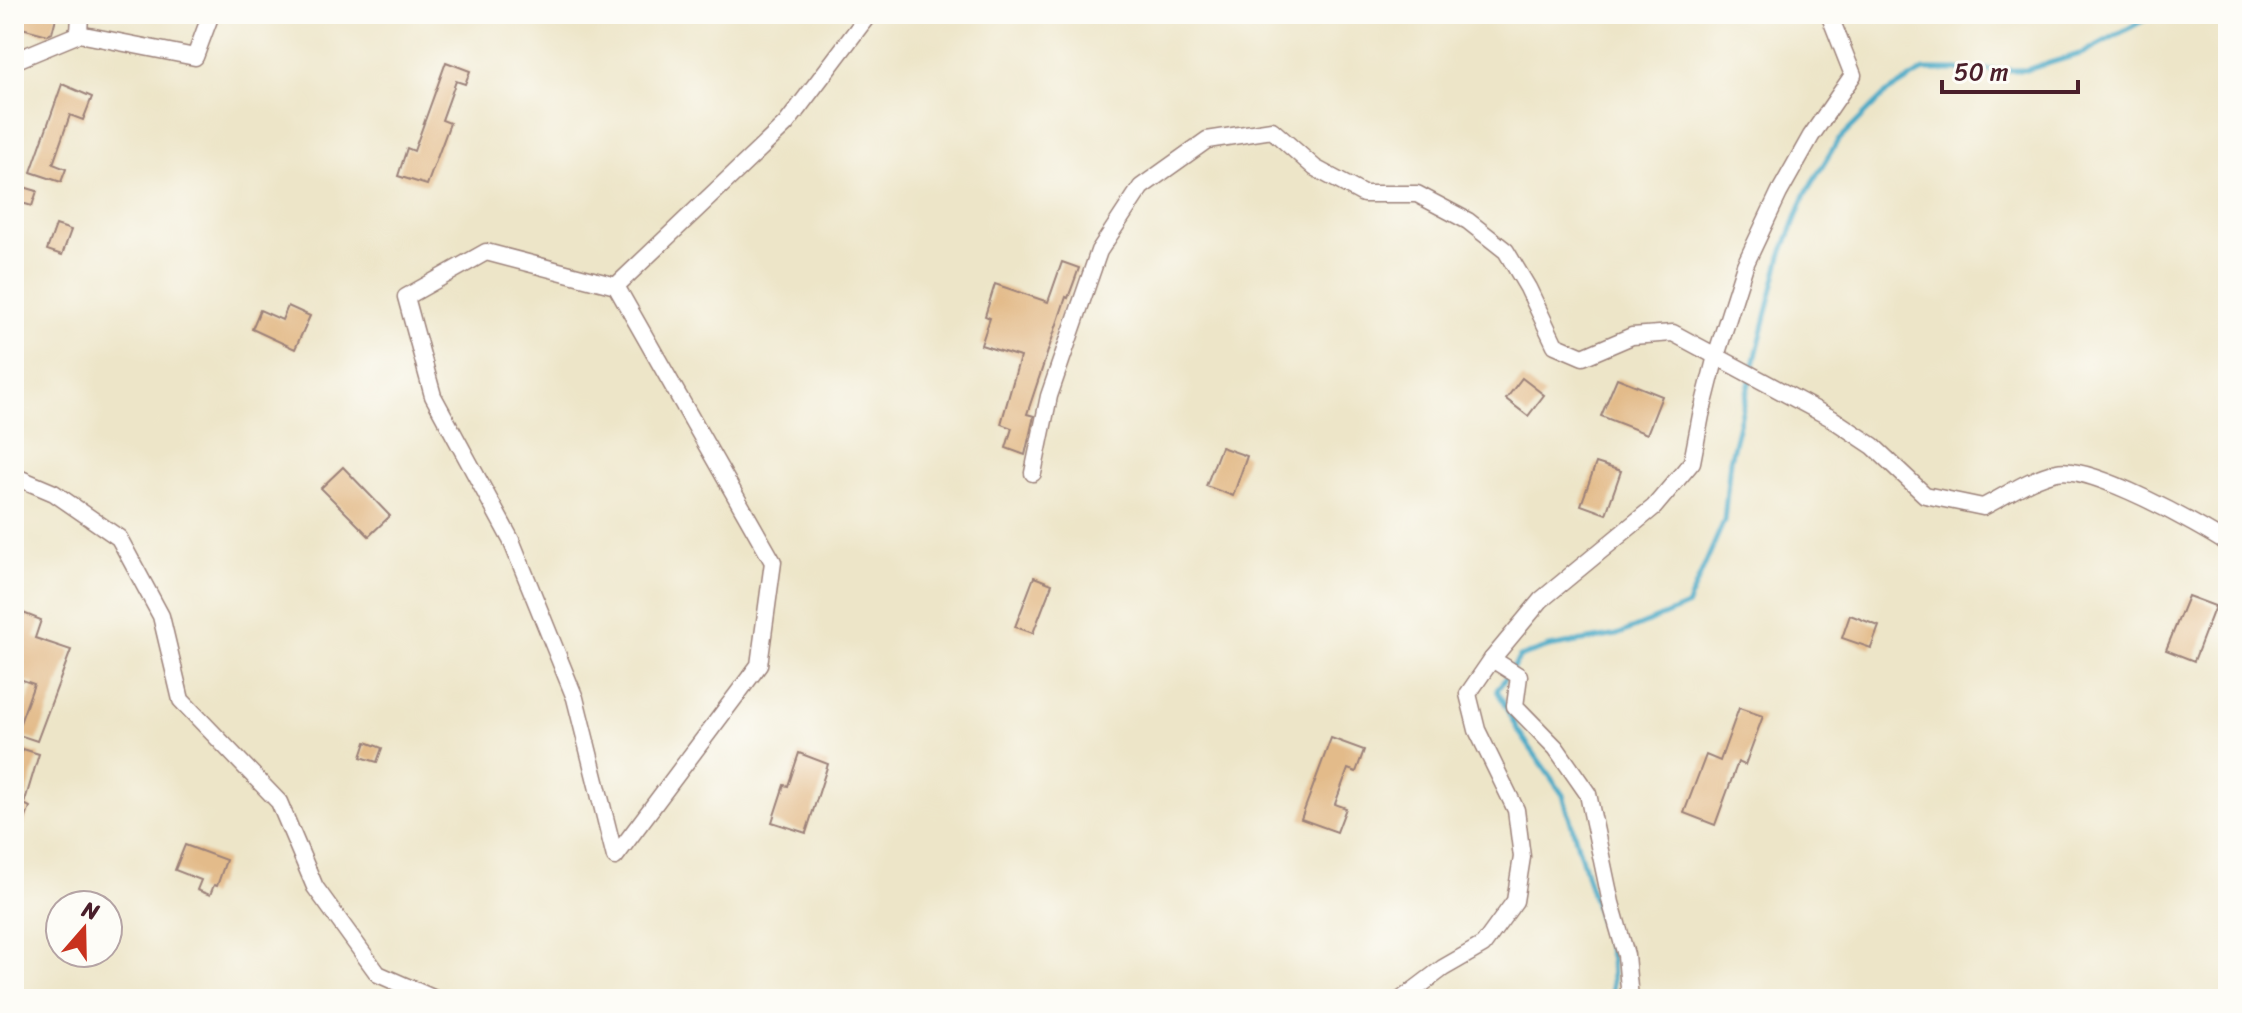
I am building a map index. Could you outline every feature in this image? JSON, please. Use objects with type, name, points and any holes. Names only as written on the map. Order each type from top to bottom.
[{"type":"street","points":[[79,34],[80,14]]},
{"type":"street","points":[[14,61],[79,34],[195,57],[211,14]]},
{"type":"street","points":[[616,286],[786,124],[869,14]]},
{"type":"street","points":[[1402,999],[1443,968],[1483,945],[1515,901],[1522,857],[1516,810],[1477,730],[1468,694],[1492,659],[1541,600],[1654,507],[1692,462],[1716,356],[1745,265],[1779,193],[1811,136],[1853,75],[1829,14]]},
{"type":"street","points":[[1033,473],[1049,396],[1099,251],[1141,187],[1207,140],[1272,130],[1315,168],[1363,194],[1417,194],[1468,221],[1506,251],[1528,288],[1555,345],[1583,357],[1632,336],[1673,333],[1831,418],[1873,446],[1925,495],[1983,507],[2033,480],[2060,470],[2090,476],[2142,498],[2228,544]]},
{"type":"street","points":[[486,252],[616,286],[773,562],[759,665],[615,857],[575,698],[511,540],[433,396],[406,297],[486,252]]},
{"type":"street","points":[[14,476],[54,493],[119,538],[161,616],[181,700],[279,802],[315,887],[378,974],[435,999]]},
{"type":"street","points":[[1492,659],[1519,676],[1515,706],[1556,748],[1588,794],[1611,903],[1626,955],[1630,999]]},
{"type":"building","points":[[14,14],[57,14],[52,33],[48,35],[14,26]]},
{"type":"building","points":[[446,62],[470,71],[465,84],[456,81],[442,120],[450,123],[427,185],[398,176],[407,148],[414,151]]},
{"type":"building","points":[[62,84],[92,97],[83,120],[70,115],[53,164],[66,169],[61,182],[31,172]]},
{"type":"building","points":[[20,186],[37,191],[32,206],[15,201]]},
{"type":"building","points":[[56,225],[71,230],[62,255],[47,250]]},
{"type":"building","points":[[1062,262],[1079,268],[1066,297],[1027,414],[1034,416],[1025,455],[1006,448],[1012,428],[1001,424],[1020,357],[981,345],[990,318],[985,316],[995,284],[1048,302]]},
{"type":"building","points":[[288,306],[310,316],[295,349],[252,329],[260,310],[282,320]]},
{"type":"building","points":[[1522,378],[1544,395],[1528,416],[1506,399]]},
{"type":"building","points":[[1617,378],[1662,396],[1647,434],[1601,416]]},
{"type":"building","points":[[1221,447],[1247,456],[1233,496],[1206,486]]},
{"type":"building","points":[[1596,463],[1621,471],[1606,514],[1581,505]]},
{"type":"building","points":[[343,467],[390,516],[369,536],[321,488]]},
{"type":"building","points":[[1034,577],[1052,584],[1033,633],[1015,627]]},
{"type":"building","points":[[2188,596],[2215,606],[2194,661],[2166,650]]},
{"type":"building","points":[[18,611],[41,620],[35,638],[71,650],[37,741],[16,734],[34,684],[14,677],[14,623]]},
{"type":"building","points":[[1850,615],[1879,626],[1871,648],[1842,638]]},
{"type":"building","points":[[1739,708],[1763,716],[1745,765],[1738,762],[1715,825],[1684,813],[1706,755],[1720,761]]},
{"type":"building","points":[[1331,738],[1364,750],[1356,772],[1348,769],[1335,804],[1346,808],[1337,832],[1301,819]]},
{"type":"building","points":[[366,742],[382,748],[377,762],[361,757]]},
{"type":"building","points":[[23,749],[39,754],[24,804],[30,807],[15,847],[14,779]]},
{"type":"building","points":[[799,753],[828,764],[806,833],[772,822]]},
{"type":"building","points":[[185,845],[226,860],[217,886],[214,885],[210,895],[197,890],[201,880],[175,870]]},
{"type":"waterway","points":[[1613,999],[1611,959],[1563,795],[1517,729],[1497,690],[1520,657],[1549,647],[1617,635],[1687,606],[1724,521],[1730,460],[1781,256],[1805,195],[1837,142],[1884,95],[1924,70],[2026,70],[2083,53],[2155,14]]}]
